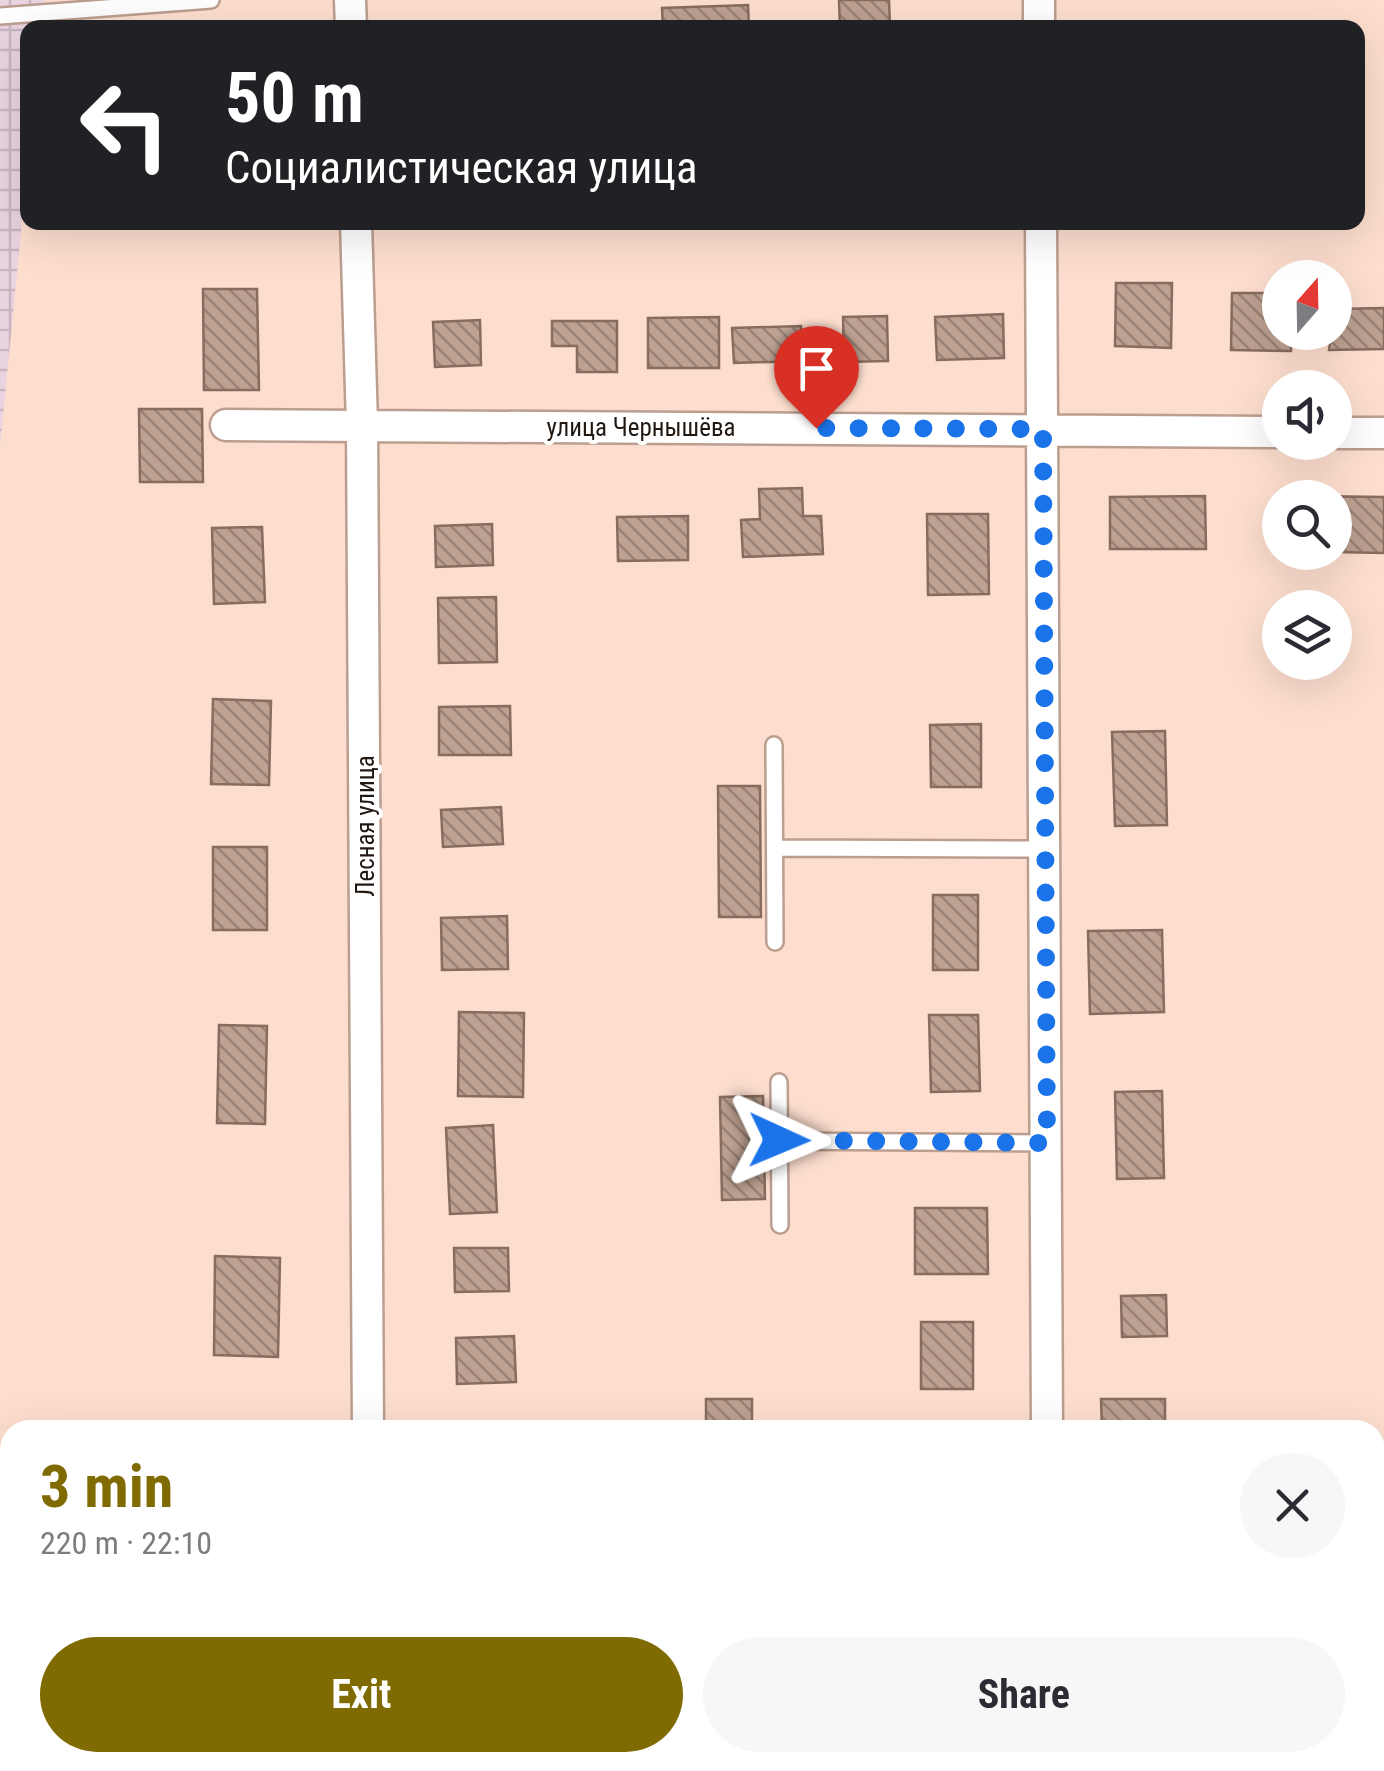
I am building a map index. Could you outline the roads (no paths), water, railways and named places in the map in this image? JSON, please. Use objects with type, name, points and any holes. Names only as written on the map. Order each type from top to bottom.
[{"type":"street","name":"Лесная улица","points":[[356,230],[362,425],[368,1420]]},
{"type":"street","points":[[1041,230],[1047,1420]]},
{"type":"street","name":"улица Чернышёва","points":[[226,425],[1262,432]]},
{"type":"street","points":[[1352,433],[1384,434]]},
{"type":"lane","points":[[0,16],[212,0]]},
{"type":"lane","points":[[774,745],[775,942]]},
{"type":"lane","points":[[775,848],[1045,849]]},
{"type":"lane","points":[[779,1082],[780,1225]]},
{"type":"lane","points":[[779,1140],[1047,1143]]}]
